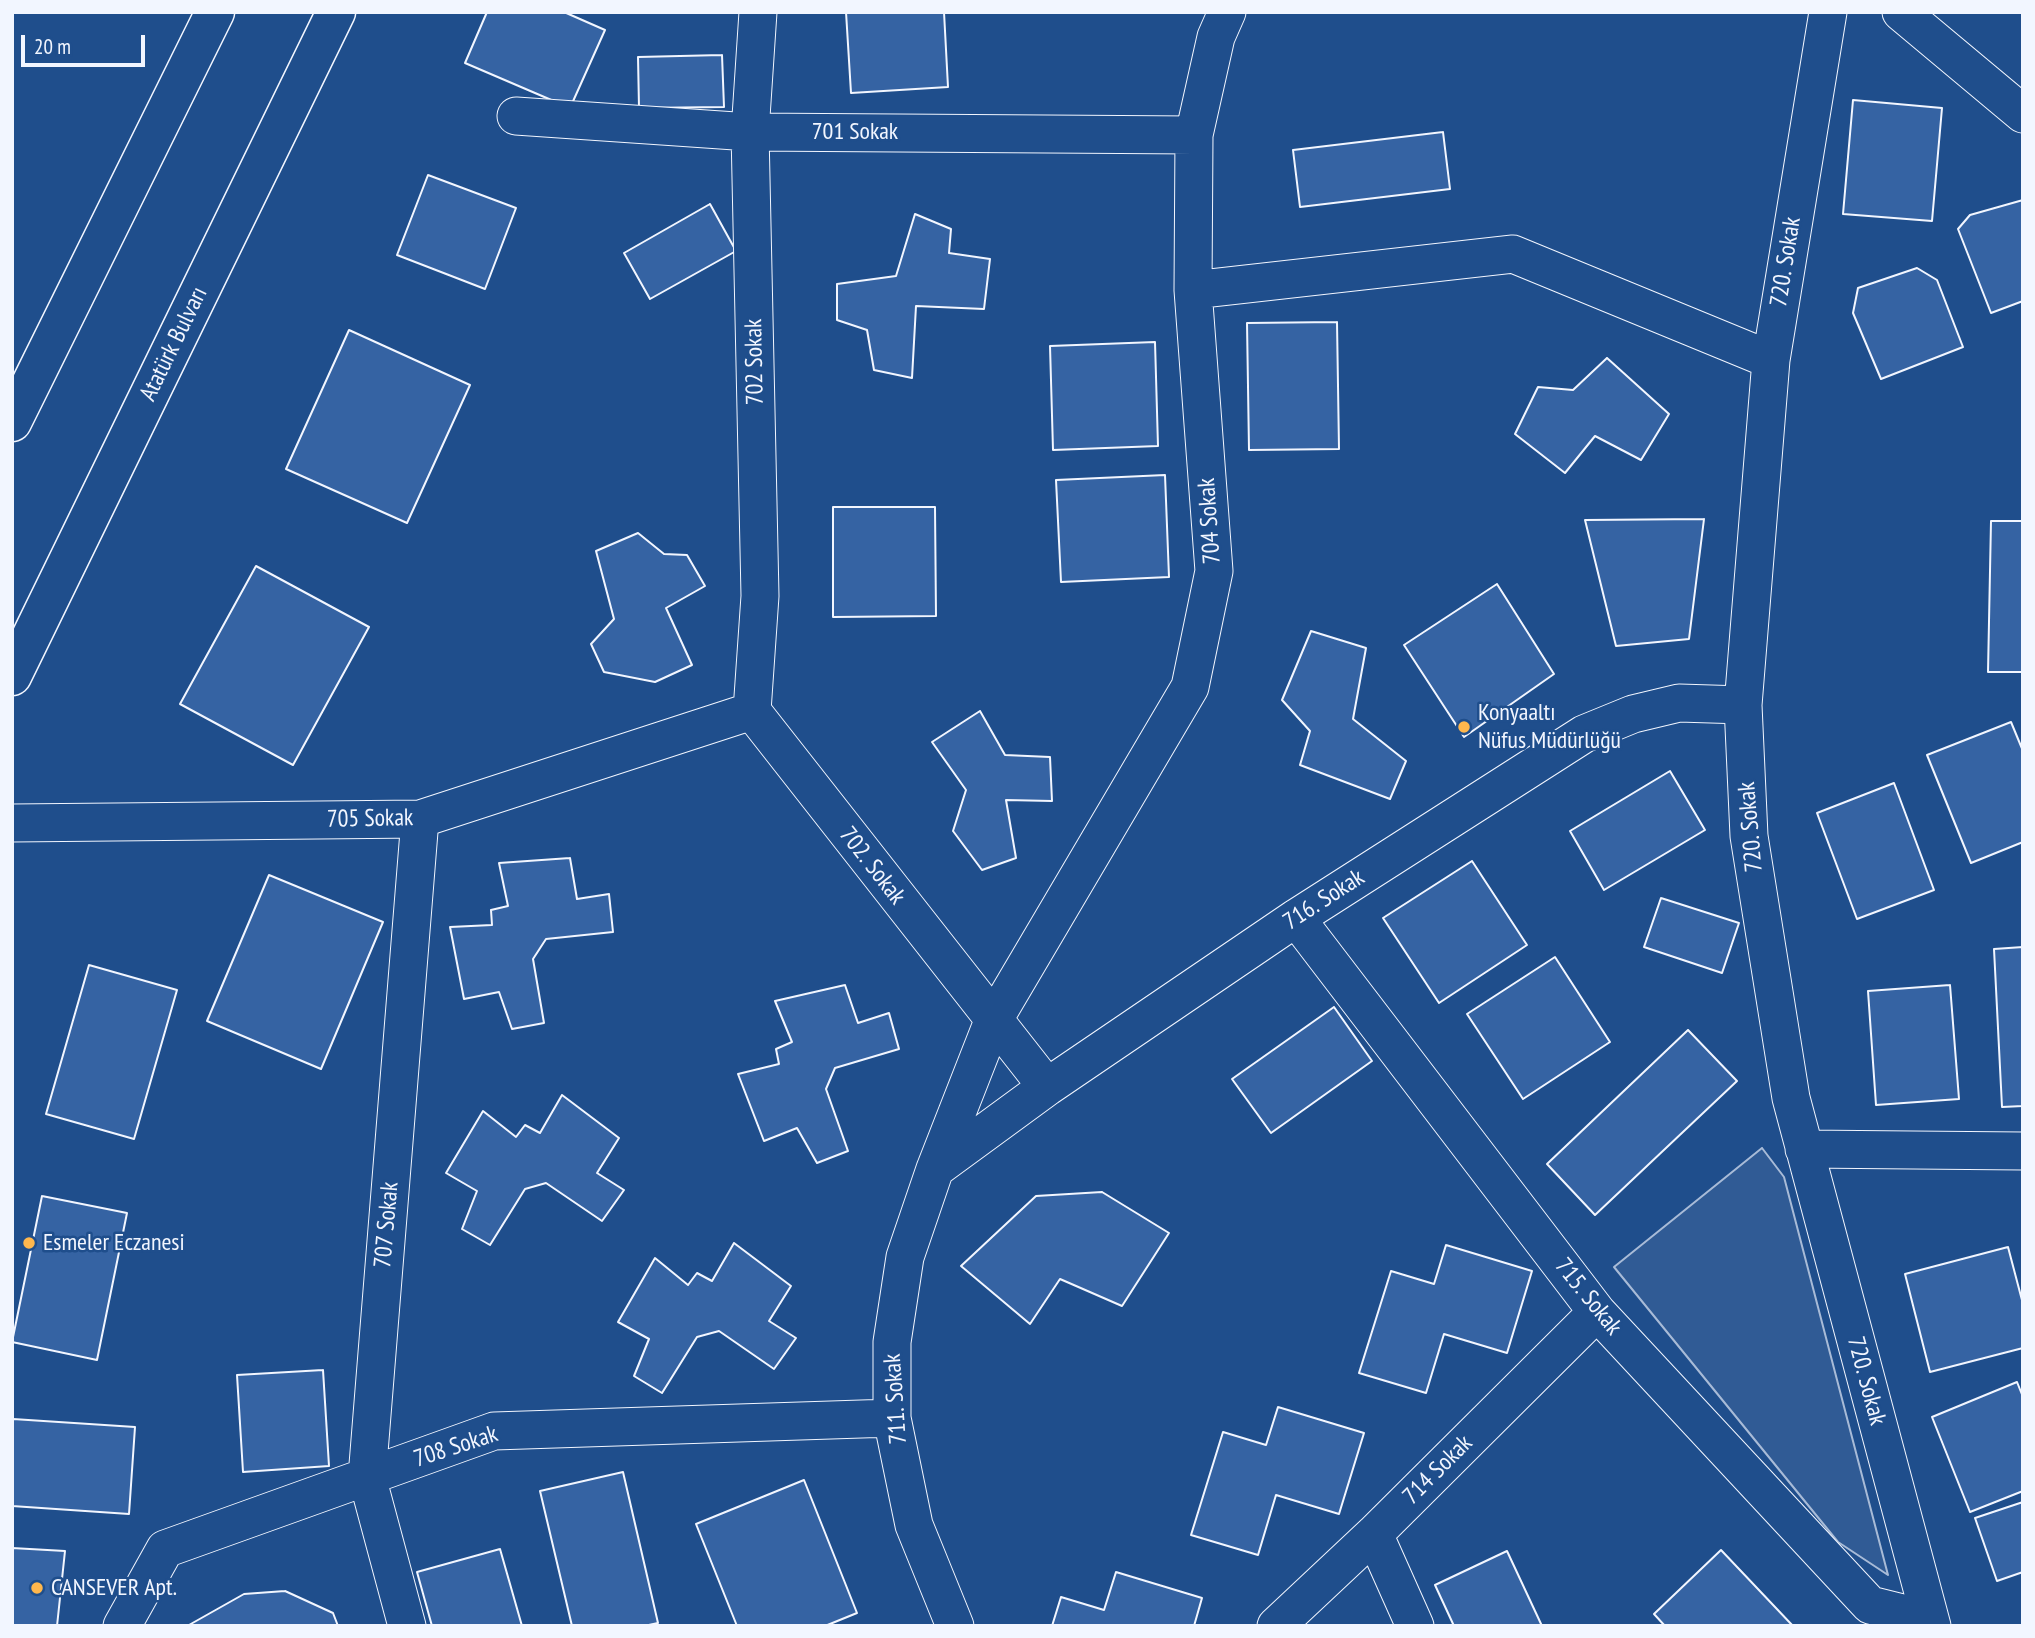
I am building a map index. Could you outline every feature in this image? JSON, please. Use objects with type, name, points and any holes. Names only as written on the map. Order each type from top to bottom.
[{"type":"main road","points":[[12,422],[215,12]]},
{"type":"main road","name":"Atatürk Bulvarı","points":[[12,676],[336,12]]},
{"type":"street","name":"702 Sokak","points":[[752,711],[760,596],[750,132],[758,12]]},
{"type":"street","name":"704 Sokak","points":[[935,1169],[993,1021],[1190,687],[1214,571],[1193,290],[1194,135],[1216,37],[1227,12]]},
{"type":"street","name":"720. Sokak","points":[[1828,12],[1771,360],[1743,705],[1749,836],[1791,1098],[1931,1623]]},
{"type":"street","points":[[1901,12],[2023,114]]},
{"type":"street","name":"701 Sokak","points":[[516,116],[750,132],[1194,135]]},
{"type":"street","points":[[1193,290],[1513,254],[1771,360]]},
{"type":"street","name":"716. Sokak","points":[[935,1169],[1046,1087],[1296,918],[1584,734],[1633,714],[1679,703],[1743,705]]},
{"type":"street","name":"705 Sokak","points":[[12,823],[420,819],[752,711]]},
{"type":"street","name":"702. Sokak","points":[[752,711],[1046,1087]]},
{"type":"street","name":"707 Sokak","points":[[407,1626],[367,1477],[420,819]]},
{"type":"street","name":"715. Sokak","points":[[1296,918],[1597,1312],[1870,1605],[1931,1623]]},
{"type":"street","points":[[1804,1149],[2023,1151]]},
{"type":"street","name":"711. Sokak","points":[[935,1169],[905,1257],[892,1342],[892,1418],[914,1525],[956,1626]]},
{"type":"street","name":"714 Sokak","points":[[1276,1626],[1374,1534],[1597,1312]]},
{"type":"street","name":"708 Sokak","points":[[122,1626],[165,1549],[494,1431],[892,1418]]},
{"type":"street","points":[[1374,1534],[1415,1626]]},
{"type":"shaded area","points":[[1762,1148],[1784,1177],[1888,1575],[1838,1542],[1614,1267]]},
{"type":"building","points":[[487,12],[564,12],[605,30],[570,108],[465,63]]},
{"type":"building","points":[[846,12],[944,12],[948,87],[851,93]]},
{"type":"building","points":[[722,55],[724,107],[639,108],[638,57]]},
{"type":"building","points":[[1853,100],[1942,108],[1932,221],[1843,214]]},
{"type":"building","points":[[1443,132],[1450,189],[1300,207],[1293,150]]},
{"type":"building","points":[[428,175],[516,208],[485,289],[397,255]]},
{"type":"building","points":[[2023,200],[2023,301],[1991,313],[1958,229],[1970,215]]},
{"type":"building","points":[[710,204],[736,251],[650,299],[624,253]]},
{"type":"building","points":[[915,214],[951,229],[949,253],[990,259],[984,309],[916,306],[912,378],[874,370],[867,330],[837,320],[837,284],[896,276]]},
{"type":"building","points":[[1917,268],[1937,280],[1963,347],[1881,379],[1853,313],[1858,288]]},
{"type":"building","points":[[1337,322],[1339,449],[1249,450],[1247,323]]},
{"type":"building","points":[[349,330],[470,385],[407,523],[286,469]]},
{"type":"building","points":[[1155,342],[1158,446],[1053,450],[1050,346]]},
{"type":"building","points":[[1607,358],[1669,414],[1641,460],[1595,436],[1565,473],[1515,434],[1538,387],[1573,390]]},
{"type":"building","points":[[1165,475],[1169,577],[1061,582],[1056,480]]},
{"type":"building","points":[[833,507],[935,507],[936,616],[833,617]]},
{"type":"building","points":[[1704,519],[1689,639],[1616,646],[1585,520]]},
{"type":"building","points":[[1991,521],[2023,521],[2023,672],[1988,672]]},
{"type":"building","points":[[638,533],[664,554],[687,555],[705,586],[666,608],[692,665],[655,682],[604,672],[591,644],[614,619],[596,551]]},
{"type":"building","points":[[256,566],[369,627],[293,765],[180,704]]},
{"type":"building","points":[[1497,584],[1554,674],[1464,737],[1404,645]]},
{"type":"building","points":[[1311,631],[1366,648],[1353,719],[1406,761],[1390,799],[1300,765],[1310,731],[1282,700]]},
{"type":"building","points":[[980,711],[1005,755],[1050,757],[1052,801],[1006,800],[1016,858],[982,870],[953,831],[966,790],[932,742]]},
{"type":"building","points":[[2011,722],[2023,751],[2023,842],[1971,863],[1927,755]]},
{"type":"building","points":[[1670,771],[1705,830],[1604,890],[1570,831]]},
{"type":"building","points":[[1894,783],[1934,890],[1857,919],[1817,813]]},
{"type":"building","points":[[570,858],[577,899],[609,894],[613,932],[546,939],[533,959],[544,1023],[512,1029],[499,992],[464,999],[450,927],[492,925],[491,910],[508,906],[499,863]]},
{"type":"building","points":[[1472,861],[1527,945],[1439,1003],[1383,918]]},
{"type":"building","points":[[269,875],[383,922],[321,1069],[207,1021]]},
{"type":"building","points":[[1661,898],[1739,923],[1722,973],[1644,947]]},
{"type":"building","points":[[2023,947],[2023,1106],[2002,1107],[1994,949]]},
{"type":"building","points":[[1555,957],[1610,1042],[1523,1099],[1467,1014]]},
{"type":"building","points":[[89,965],[177,990],[134,1139],[46,1114]]},
{"type":"building","points":[[845,985],[858,1023],[889,1013],[899,1049],[835,1068],[826,1089],[848,1151],[817,1163],[797,1128],[764,1141],[738,1074],[779,1064],[776,1049],[792,1042],[775,1001]]},
{"type":"building","points":[[1950,985],[1959,1099],[1876,1105],[1868,991]]},
{"type":"building","points":[[1334,1007],[1372,1061],[1271,1133],[1232,1079]]},
{"type":"building","points":[[1688,1030],[1737,1081],[1595,1215],[1547,1164]]},
{"type":"building","points":[[562,1095],[619,1138],[597,1173],[624,1190],[602,1221],[546,1183],[525,1189],[490,1245],[462,1229],[477,1191],[446,1173],[483,1111],[516,1137],[525,1125],[540,1133]]},
{"type":"building","points":[[1102,1192],[1169,1233],[1122,1306],[1060,1279],[1030,1324],[961,1266],[1036,1196]]},
{"type":"building","points":[[42,1196],[127,1213],[97,1360],[12,1342]]},
{"type":"building","points":[[734,1243],[791,1286],[769,1321],[796,1338],[774,1369],[719,1331],[697,1337],[662,1393],[634,1376],[649,1339],[618,1322],[655,1258],[688,1285],[697,1273],[712,1281]]},
{"type":"building","points":[[1446,1245],[1532,1271],[1507,1353],[1444,1334],[1426,1393],[1359,1373],[1391,1271],[1434,1284]]},
{"type":"building","points":[[2008,1247],[2023,1304],[2023,1348],[1930,1372],[1905,1274]]},
{"type":"building","points":[[323,1370],[329,1466],[243,1472],[237,1375]]},
{"type":"building","points":[[2017,1382],[2023,1397],[2023,1491],[1970,1512],[1932,1417]]},
{"type":"building","points":[[1278,1407],[1364,1433],[1339,1514],[1276,1495],[1258,1555],[1191,1535],[1223,1432],[1266,1445]]},
{"type":"building","points":[[13,1419],[135,1427],[129,1514],[12,1506]]},
{"type":"building","points":[[623,1472],[658,1623],[644,1626],[572,1626],[540,1491]]},
{"type":"building","points":[[804,1480],[857,1613],[825,1626],[737,1626],[696,1524]]},
{"type":"building","points":[[2023,1502],[2023,1572],[1997,1581],[1975,1518]]},
{"type":"building","name":"CANSEVER Apt.","points":[[12,1548],[65,1551],[57,1626],[12,1626]]},
{"type":"building","points":[[500,1549],[522,1626],[432,1626],[417,1572]]},
{"type":"building","points":[[1721,1550],[1793,1626],[1665,1626],[1654,1614]]},
{"type":"building","points":[[1507,1551],[1542,1626],[1454,1626],[1435,1585]]},
{"type":"building","points":[[1116,1572],[1202,1598],[1194,1626],[1052,1626],[1061,1597],[1104,1610]]},
{"type":"building","points":[[285,1591],[333,1613],[338,1626],[189,1625],[244,1594]]},
{"type":"place","name":"Konyaaltı Nüfus Müdürlüğü","points":[[1464,727]]},
{"type":"place","name":"Esmeler Eczanesi","points":[[29,1243]]},
{"type":"place","name":"CANSEVER Apt.","points":[[37,1588]]}]
